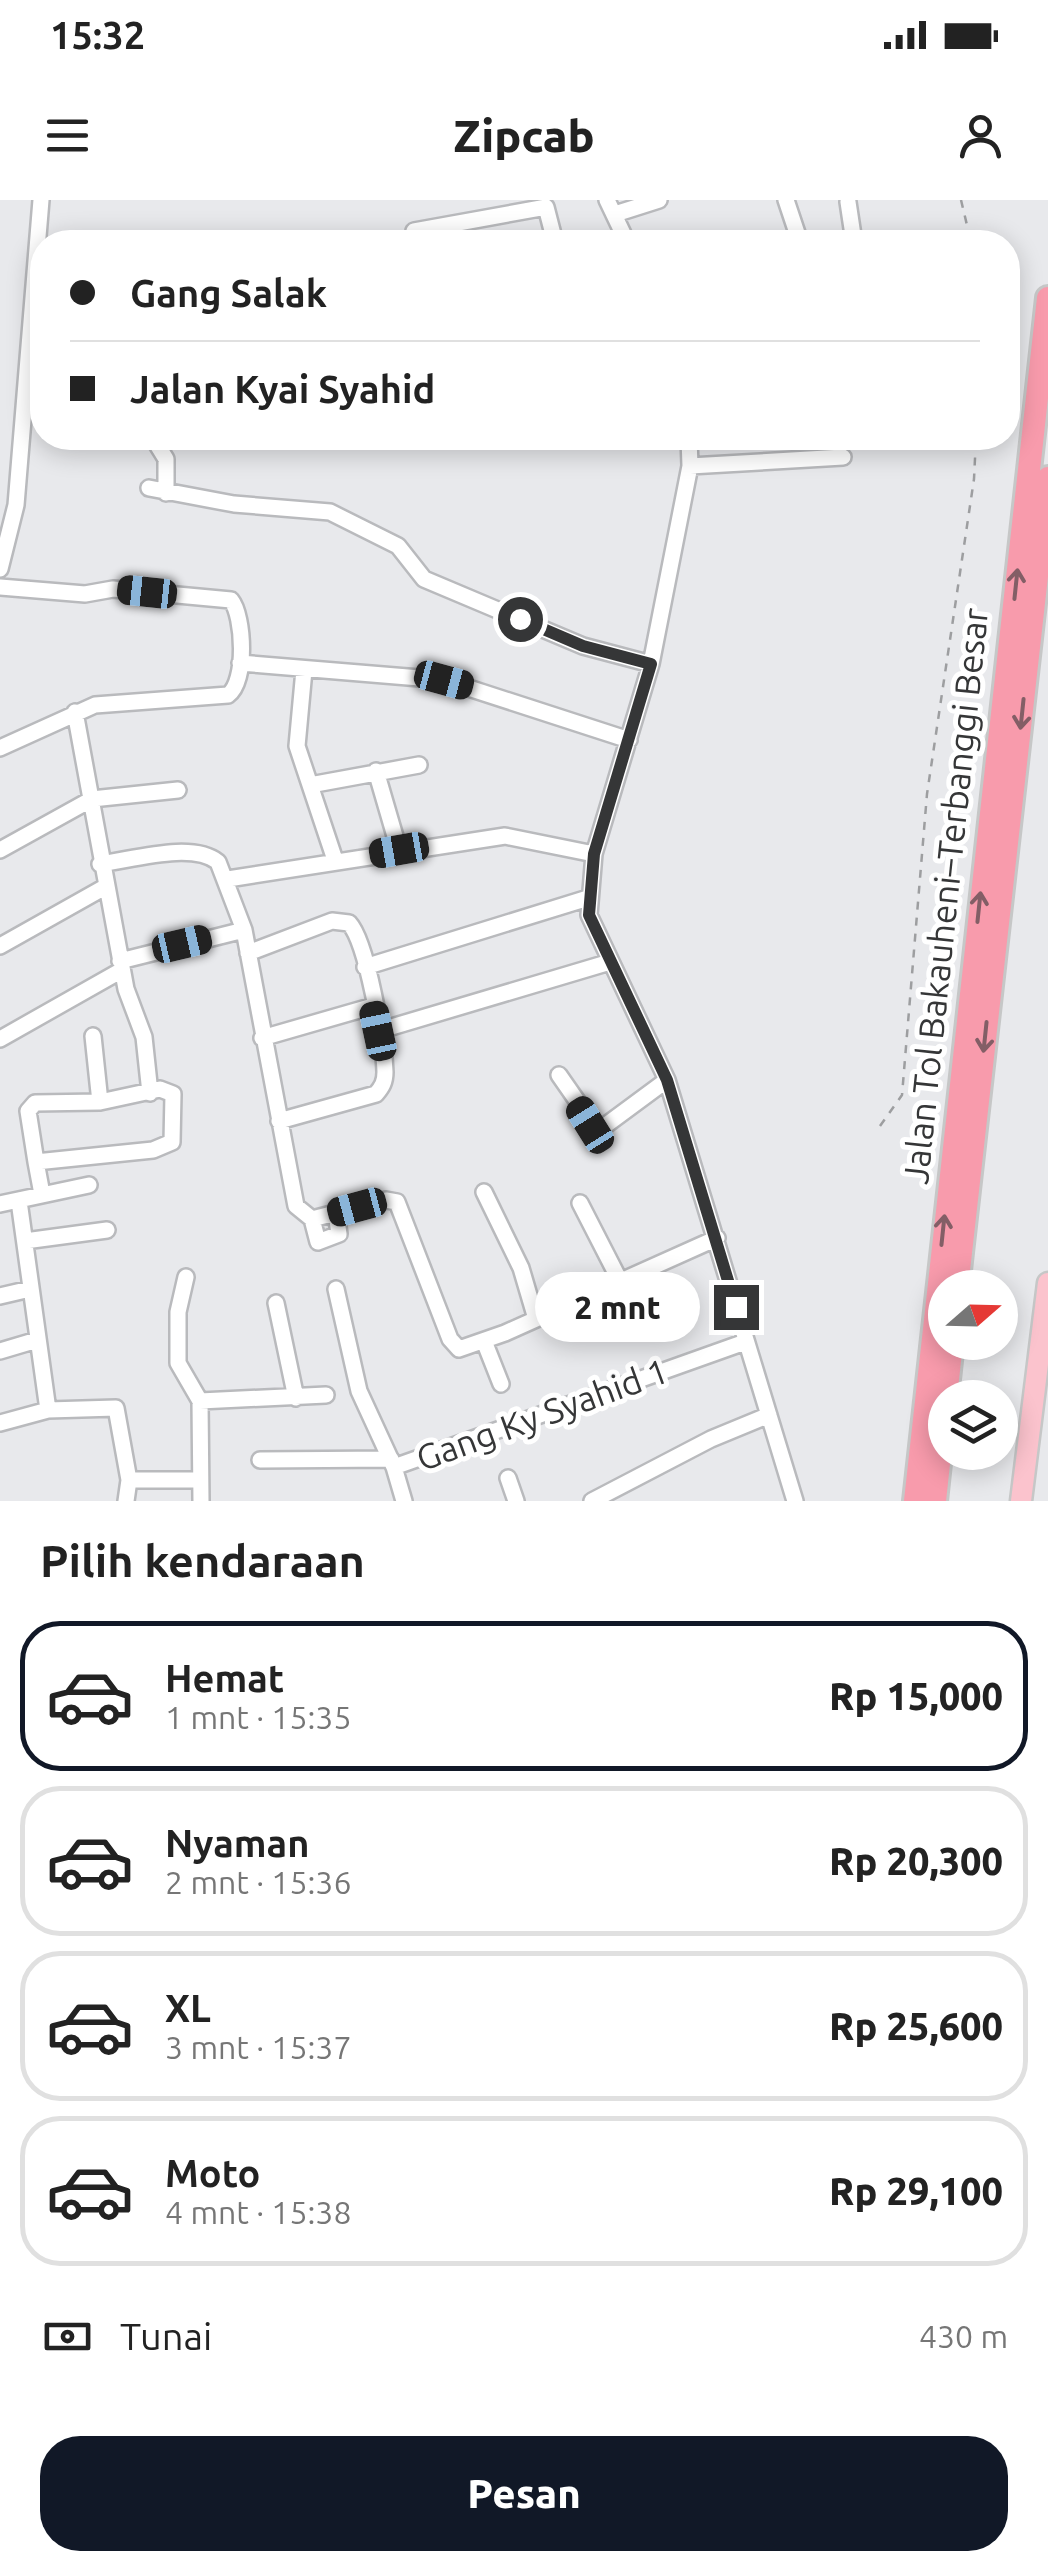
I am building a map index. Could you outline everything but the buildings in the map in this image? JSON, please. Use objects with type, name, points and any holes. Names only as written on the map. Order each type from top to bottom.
[{"type":"highway","name":"Jalan Tol Bakauheni–Terbanggi Besar","points":[[916,1501],[1048,298]]},
{"type":"highway","name":"Jalan Tol Bakauheni–Terbanggi Besar","points":[[959,1270],[1048,478]]},
{"type":"highway","points":[[936,1501],[939,1470]]},
{"type":"main road","points":[[1021,1501],[1048,1282]]},
{"type":"street","points":[[38,230],[41,200]]},
{"type":"street","points":[[622,230],[611,207],[659,200]]},
{"type":"street","points":[[786,200],[796,230]]},
{"type":"street","points":[[848,202],[852,230]]},
{"type":"street","points":[[419,230],[546,203],[553,230]]},
{"type":"street","points":[[0,569],[16,506],[30,326]]},
{"type":"street","points":[[24,394],[30,395]]},
{"type":"street","points":[[164,450],[166,493]]},
{"type":"street","points":[[689,450],[690,466],[651,664],[594,854],[589,915],[667,1080],[795,1501]]},
{"type":"street","points":[[690,466],[843,457]]},
{"type":"street","points":[[149,488],[330,512],[398,546],[424,579],[583,646],[651,664]]},
{"type":"street","points":[[0,587],[85,594],[114,588],[231,600],[236,608],[240,664],[238,684],[228,694],[113,701],[75,712],[0,748]]},
{"type":"street","points":[[240,664],[444,680],[630,740]]},
{"type":"street","points":[[304,670],[298,746],[335,860]]},
{"type":"street","points":[[75,712],[121,966],[144,1036],[150,1093]]},
{"type":"street","points":[[310,785],[418,765]]},
{"type":"street","points":[[376,772],[399,850]]},
{"type":"street","points":[[0,850],[92,798],[178,790]]},
{"type":"street","points":[[228,879],[505,836],[594,854]]},
{"type":"street","points":[[100,864],[202,854],[218,862],[228,879],[244,930],[292,1196],[301,1214],[312,1219],[386,1200],[396,1202],[450,1339],[459,1348],[536,1319],[717,1238]]},
{"type":"street","points":[[0,946],[105,887]]},
{"type":"street","points":[[365,967],[588,898]]},
{"type":"street","points":[[248,953],[341,920],[355,928],[378,1031],[384,1072],[383,1085],[376,1094],[279,1121]]},
{"type":"street","points":[[0,1039],[121,966],[244,930]]},
{"type":"street","points":[[378,1031],[610,962]]},
{"type":"street","points":[[262,1038],[373,1006]]},
{"type":"street","points":[[93,1036],[100,1102]]},
{"type":"street","points":[[559,1075],[598,1131],[667,1080]]},
{"type":"street","points":[[36,1162],[165,1147],[174,1133],[173,1094],[165,1089],[100,1102],[30,1106],[36,1162],[42,1194]]},
{"type":"street","points":[[0,1204],[89,1186]]},
{"type":"street","points":[[484,1192],[521,1268],[536,1319]]},
{"type":"street","points":[[18,1201],[48,1410]]},
{"type":"street","points":[[580,1204],[620,1282]]},
{"type":"street","points":[[312,1219],[318,1242],[339,1234],[336,1213]]},
{"type":"street","points":[[24,1242],[107,1230]]},
{"type":"street","points":[[186,1277],[178,1312],[178,1363],[200,1401],[201,1501]]},
{"type":"street","points":[[0,1296],[30,1288]]},
{"type":"street","points":[[336,1289],[360,1391],[393,1463],[404,1501]]},
{"type":"street","points":[[276,1302],[296,1398]]},
{"type":"street","points":[[0,1351],[36,1340]]},
{"type":"street","points":[[484,1341],[501,1384]]},
{"type":"street","name":"Gang Ky Syahid 1","points":[[260,1460],[393,1463],[746,1342]]},
{"type":"street","points":[[200,1401],[326,1395]]},
{"type":"street","points":[[0,1423],[48,1410],[116,1408],[129,1480],[126,1501]]},
{"type":"street","points":[[592,1501],[711,1438],[769,1415]]},
{"type":"street","points":[[508,1478],[516,1501]]},
{"type":"street","points":[[129,1480],[200,1480]]},
{"type":"street","points":[[624,1485],[630,1501]]},
{"type":"path","points":[[960,200],[968,230]]},
{"type":"path","points":[[880,1126],[902,1095],[927,794],[975,450]]},
{"type":"route","points":[[520,619],[583,646],[651,664],[594,854],[589,915],[650,1037],[667,1080],[736,1307]]}]
